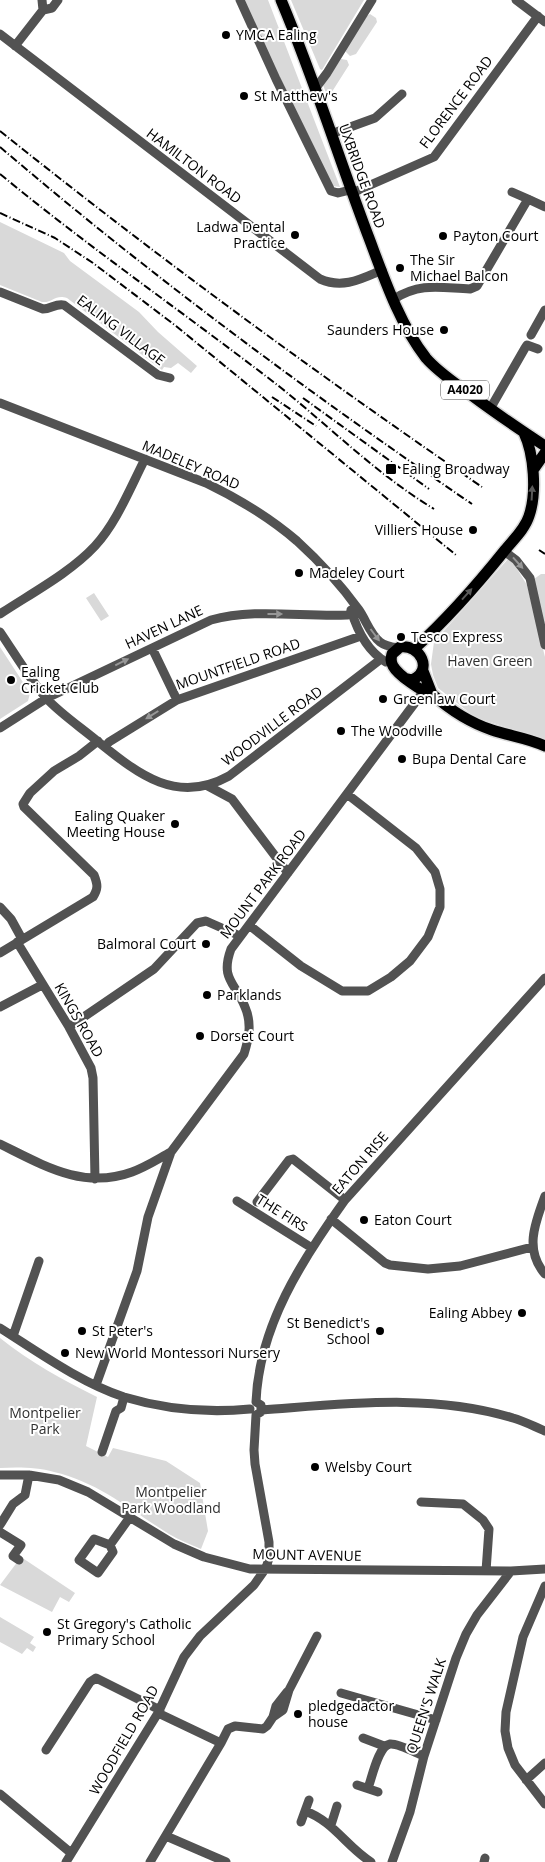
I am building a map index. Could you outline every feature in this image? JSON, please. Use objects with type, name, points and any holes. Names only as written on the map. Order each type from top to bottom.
[{"type":"main road","name":"UXBRIDGE ROAD","points":[[281,0],[297,38],[351,191],[395,302]]},
{"type":"main road","name":"A4020","points":[[395,302],[413,341],[436,369],[490,409],[545,446]]},
{"type":"main road","points":[[414,649],[431,635],[504,550],[529,516],[532,501],[533,470],[529,444],[523,432]]},
{"type":"main road","points":[[533,470],[545,453]]},
{"type":"main road","points":[[428,693],[422,660],[414,649],[404,647],[394,650],[391,657],[393,666],[407,679],[428,693],[477,724],[493,731],[528,739],[545,746]]},
{"type":"main road","points":[[407,679],[415,679],[423,671]]},
{"type":"street","points":[[42,0],[43,10]]},
{"type":"street","points":[[15,46],[43,10],[52,8],[58,0]]},
{"type":"street","points":[[240,0],[276,80],[331,191],[338,193],[351,191]]},
{"type":"street","points":[[315,89],[372,0]]},
{"type":"street","points":[[516,0],[541,19]]},
{"type":"street","name":"FLORENCE ROAD","points":[[351,191],[434,158],[541,19]]},
{"type":"street","name":"HAMILTON ROAD","points":[[0,34],[320,279],[331,283],[350,282],[382,270]]},
{"type":"street","points":[[331,134],[375,118],[402,94]]},
{"type":"street","points":[[512,192],[545,207]]},
{"type":"street","points":[[395,302],[406,292],[422,287],[470,289],[477,286],[528,199]]},
{"type":"street","name":"EALING VILLAGE","points":[[0,292],[43,309],[48,309],[57,304],[64,305],[158,375],[170,378]]},
{"type":"street","points":[[531,335],[545,310]]},
{"type":"street","points":[[490,409],[527,345],[538,349]]},
{"type":"street","name":"MADELEY ROAD","points":[[0,403],[206,483],[236,498],[270,520],[297,542],[346,594],[356,613],[377,639],[384,644],[398,648]]},
{"type":"street","points":[[0,614],[60,574],[95,546],[115,517],[145,459]]},
{"type":"street","points":[[504,550],[516,560],[530,578],[545,645]]},
{"type":"street","name":"MADELEY ROAD","points":[[356,613],[361,636],[381,659],[393,666]]},
{"type":"street","name":"HAVEN LANE","points":[[0,728],[47,698],[199,624],[222,617],[262,614],[342,616],[356,613]]},
{"type":"street","name":"WOODVILLE ROAD","points":[[0,632],[47,698],[134,770],[164,784],[180,787],[206,785],[229,776],[359,678],[381,659]]},
{"type":"street","name":"MOUNTFIELD ROAD","points":[[19,941],[93,898],[98,885],[94,875],[38,822],[23,804],[30,793],[54,771],[101,744],[109,742],[177,700],[361,636]]},
{"type":"street","points":[[152,648],[177,700]]},
{"type":"street","name":"MOUNT PARK ROAD","points":[[96,1385],[137,1271],[148,1217],[170,1152],[244,1054],[249,1039],[250,1024],[245,1007],[232,986],[226,969],[231,949],[347,794],[428,693]]},
{"type":"street","points":[[220,781],[288,874]]},
{"type":"street","points":[[206,785],[232,799]]},
{"type":"street","points":[[248,925],[301,966],[342,991],[368,991],[391,977],[410,961],[428,937],[440,907],[440,889],[435,872],[416,848],[347,794]]},
{"type":"street","name":"KINGS ROAD","points":[[0,907],[11,919],[19,941],[42,985],[69,1027],[91,1068],[93,1078],[95,1179]]},
{"type":"street","points":[[69,1027],[154,969],[197,923],[206,921],[240,936]]},
{"type":"street","points":[[0,953],[19,941]]},
{"type":"street","name":"EATON RISE","points":[[266,1568],[269,1558],[269,1542],[254,1450],[260,1366],[272,1328],[295,1275],[345,1200],[545,978]]},
{"type":"street","points":[[0,1007],[42,985]]},
{"type":"street","points":[[0,1144],[56,1171],[77,1177],[95,1179],[131,1172],[148,1165],[170,1152]]},
{"type":"street","points":[[257,1202],[289,1160],[293,1158],[345,1200]]},
{"type":"street","points":[[148,1165],[162,1173]]},
{"type":"street","points":[[545,1196],[538,1214],[532,1247],[537,1265],[545,1274]]},
{"type":"street","name":"THE FIRS","points":[[237,1201],[312,1248]]},
{"type":"street","points":[[331,1219],[390,1265],[428,1269],[460,1266],[532,1247]]},
{"type":"street","points":[[13,1336],[39,1261]]},
{"type":"street","points":[[0,1328],[49,1359],[96,1385],[124,1397],[157,1404],[193,1410],[256,1409],[364,1402],[442,1405],[513,1418],[545,1431]]},
{"type":"street","points":[[102,1452],[116,1412],[121,1408],[124,1397]]},
{"type":"street","points":[[0,1525],[13,1504],[25,1495],[29,1474]]},
{"type":"street","name":"MOUNT AVENUE","points":[[0,1475],[29,1474],[59,1480],[88,1492],[166,1540],[204,1557],[250,1569],[486,1571],[545,1569]]},
{"type":"street","points":[[421,1502],[463,1504],[483,1520],[489,1529],[486,1571]]},
{"type":"street","points":[[110,1545],[130,1517]]},
{"type":"street","points":[[0,1532],[21,1545],[13,1556],[19,1560]]},
{"type":"street","name":"WOODFIELD ROAD","points":[[66,1862],[159,1711],[184,1657],[200,1636],[254,1584],[266,1568]]},
{"type":"street","name":"QUEEN'S WALK","points":[[392,1862],[410,1812],[424,1756],[447,1682],[466,1634],[491,1596],[511,1571]]},
{"type":"street","points":[[545,1586],[523,1636],[506,1712],[508,1748],[515,1765],[545,1804]]},
{"type":"street","points":[[150,1862],[228,1729],[235,1726],[263,1729],[273,1717],[283,1710],[289,1690],[317,1636]]},
{"type":"street","points":[[46,1750],[90,1682],[96,1678],[221,1743]]},
{"type":"street","points":[[342,1693],[436,1720]]},
{"type":"street","points":[[363,1738],[384,1746],[392,1744],[424,1756]]},
{"type":"street","points":[[368,1788],[380,1751],[384,1746]]},
{"type":"street","points":[[526,1780],[545,1763]]},
{"type":"street","points":[[357,1784],[378,1792]]},
{"type":"street","points":[[1,1797],[71,1853]]},
{"type":"street","points":[[302,1822],[309,1800]]},
{"type":"street","points":[[330,1825],[337,1806]]},
{"type":"street","points":[[305,1811],[318,1816],[330,1825],[363,1857],[371,1862]]},
{"type":"street","points":[[166,1836],[226,1862]]},
{"type":"green space","points":[[242,0],[268,0],[340,187],[333,186]]},
{"type":"green space","points":[[291,0],[364,0],[322,70],[320,69]]},
{"type":"green space","points":[[370,14],[376,18],[377,22],[356,54],[350,56],[345,51]]},
{"type":"green space","points":[[341,59],[347,60],[349,65],[328,98],[323,85]]},
{"type":"green space","points":[[0,222],[64,253],[70,261],[139,312],[158,332],[197,366],[191,373],[178,363],[171,368],[164,367],[162,370],[67,298],[60,297],[42,302],[0,285]]},
{"type":"green space","name":"Haven Green","points":[[508,559],[514,564],[527,585],[545,657],[545,740],[475,717],[438,688],[433,675],[431,664],[434,642]]},
{"type":"green space","name":"Haven Green","points":[[541,574],[545,574],[545,630],[534,579]]},
{"type":"green space","points":[[94,593],[109,616],[101,621],[86,598]]},
{"type":"green space","name":"Ealing Cricket Club","points":[[0,647],[30,693],[28,701],[0,719]]},
{"type":"green space","name":"Montpelier Park","points":[[0,1338],[47,1370],[97,1397],[86,1446],[108,1457],[113,1448],[166,1461],[200,1483],[208,1531],[201,1549],[169,1534],[114,1498],[85,1483],[41,1469],[0,1468]]},
{"type":"green space","points":[[21,1557],[75,1593],[69,1602],[60,1597],[52,1612],[0,1585]]},
{"type":"green space","points":[[0,1617],[34,1637],[30,1643],[36,1647],[33,1652],[27,1648],[22,1654],[0,1642]]},
{"type":"railway","points":[[0,131],[238,314],[482,487]]},
{"type":"railway","points":[[0,147],[114,241],[231,332],[472,504]]},
{"type":"railway","points":[[0,174],[69,229],[280,387],[393,481],[434,509]]},
{"type":"railway","points":[[0,213],[55,238],[93,263],[176,326],[456,555]]},
{"type":"railway","points":[[272,397],[316,426]]},
{"type":"railway","points":[[303,398],[429,489]]},
{"type":"railway","points":[[539,550],[545,554]]},
{"type":"place","name":"YMCA Ealing","points":[[226,35]]},
{"type":"place","name":"St Matthew's","points":[[244,96]]},
{"type":"place","name":"Ladwa Dental Practice","points":[[295,235]]},
{"type":"place","name":"Payton Court","points":[[443,236]]},
{"type":"place","name":"The Sir Michael Balcon","points":[[400,268]]},
{"type":"place","name":"Saunders House","points":[[444,330]]},
{"type":"place","name":"Ealing Broadway","points":[[391,469]]},
{"type":"place","name":"Villiers House","points":[[473,530]]},
{"type":"place","name":"Madeley Court","points":[[299,573]]},
{"type":"place","name":"Tesco Express","points":[[401,637]]},
{"type":"place","name":"Ealing Cricket Club","points":[[11,680]]},
{"type":"place","name":"Greenlaw Court","points":[[383,699]]},
{"type":"place","name":"The Woodville","points":[[341,731]]},
{"type":"place","name":"Bupa Dental Care","points":[[402,759]]},
{"type":"place","name":"Ealing Quaker Meeting House","points":[[175,824]]},
{"type":"place","name":"Balmoral Court","points":[[206,944]]},
{"type":"place","name":"Parklands","points":[[207,995]]},
{"type":"place","name":"Dorset Court","points":[[200,1036]]},
{"type":"place","name":"Eaton Court","points":[[364,1220]]},
{"type":"place","name":"Ealing Abbey","points":[[522,1313]]},
{"type":"place","name":"St Peter's","points":[[82,1331]]},
{"type":"place","name":"St Benedict's School","points":[[380,1331]]},
{"type":"place","name":"New World Montessori Nursery","points":[[65,1353]]},
{"type":"place","name":"Welsby Court","points":[[315,1467]]},
{"type":"place","name":"St Gregory's Catholic Primary School","points":[[47,1632]]},
{"type":"place","name":"pledgedactor house","points":[[298,1714]]},
{"type":"park label","name":"Montpelier Park Woodland","points":[[171,1500]]}]
